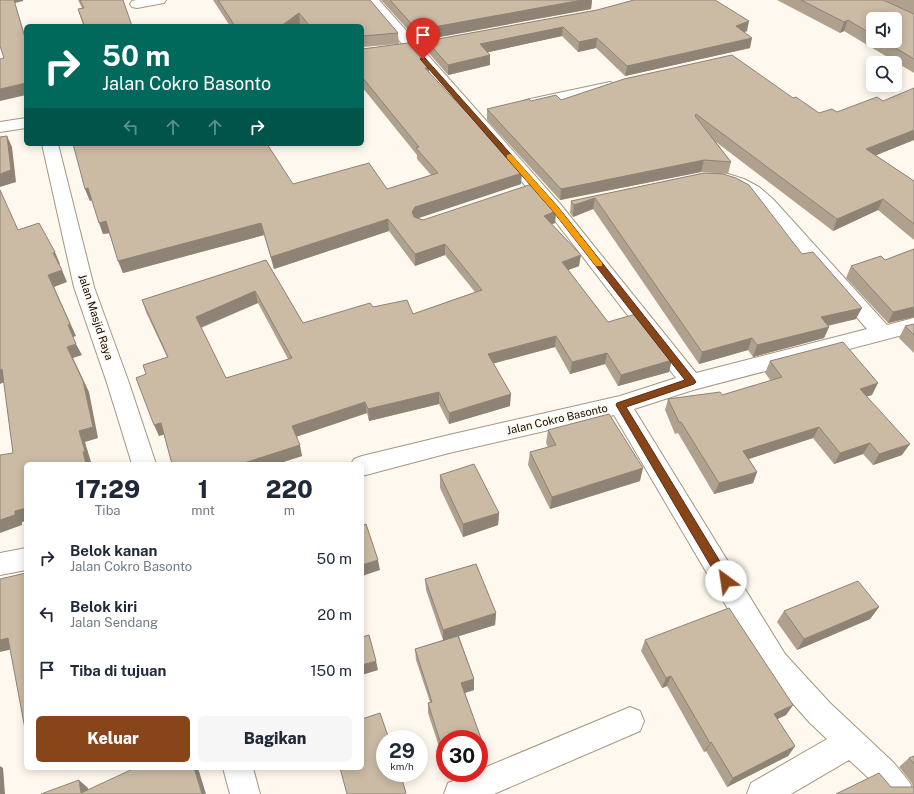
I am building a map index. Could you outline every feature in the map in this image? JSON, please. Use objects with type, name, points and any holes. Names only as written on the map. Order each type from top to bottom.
[{"type":"street","points":[[137,4],[159,0]]},
{"type":"street","points":[[371,0],[413,47],[482,114],[529,190],[563,207],[691,382]]},
{"type":"street","points":[[512,108],[625,84]]},
{"type":"street","points":[[0,127],[24,122]]},
{"type":"street","name":"Jalan Masjid Raya","points":[[50,146],[84,287],[118,382],[143,462]]},
{"type":"street","points":[[707,178],[725,178],[740,182],[750,188],[767,203],[883,334]]},
{"type":"street","name":"Jalan Cokro Basonto","points":[[364,465],[449,444],[620,405],[691,382],[914,325]]},
{"type":"street","points":[[620,405],[775,662],[820,713],[884,773],[899,794]]},
{"type":"street","points":[[0,564],[24,559]]},
{"type":"street","points":[[459,794],[630,722]]},
{"type":"street","points":[[762,794],[851,742]]},
{"type":"street","points":[[239,770],[245,794]]},
{"type":"building","points":[[0,0],[14,0],[24,35],[24,83],[0,89],[0,59],[4,58],[0,46]]},
{"type":"building","points":[[80,0],[123,0],[131,24],[84,24],[78,9],[84,8]]},
{"type":"building","points":[[218,0],[370,0],[398,33],[364,36],[364,24],[308,24],[299,13],[284,24],[234,24]]},
{"type":"building","points":[[390,0],[582,0],[417,30]]},
{"type":"building","points":[[634,0],[715,0],[749,21],[736,26],[752,38],[627,66],[597,38],[579,42],[563,27],[480,44],[490,55],[448,65],[427,41],[597,10]]},
{"type":"building","points":[[801,0],[883,0],[914,14],[914,59],[896,48],[902,48],[902,12],[866,12],[866,31],[848,20],[844,22]]},
{"type":"building","points":[[408,43],[429,67],[425,68],[466,112],[468,112],[522,173],[415,207],[412,212],[414,217],[423,220],[532,184],[556,211],[544,216],[581,255],[562,262],[608,322],[636,314],[672,360],[621,375],[607,353],[572,362],[556,336],[488,354],[511,394],[449,413],[439,392],[368,409],[365,402],[292,426],[300,445],[247,462],[171,462],[161,423],[154,425],[136,378],[146,374],[143,365],[168,357],[142,300],[266,260],[303,323],[370,303],[373,307],[407,300],[413,314],[482,290],[445,244],[415,254],[388,219],[271,257],[261,223],[118,261],[106,221],[99,223],[88,188],[85,189],[74,146],[268,146],[293,184],[369,163],[387,189],[438,173],[416,148],[419,147],[364,79],[364,49]],"holes":[[[255,291],[292,358],[226,378],[196,317]]]},
{"type":"building","points":[[732,55],[793,98],[796,97],[819,113],[832,109],[837,112],[877,97],[883,101],[914,88],[914,130],[866,149],[914,181],[914,224],[883,199],[837,219],[696,114],[695,116],[731,162],[704,160],[561,189],[487,109],[529,99],[531,101],[556,95],[561,100],[624,79]]},
{"type":"building","points":[[7,136],[11,170],[0,174],[0,137]]},
{"type":"building","points":[[704,173],[723,174],[736,178],[749,185],[802,254],[813,252],[862,308],[821,317],[829,327],[757,345],[752,338],[702,352],[595,198],[574,205],[571,201]]},
{"type":"building","points":[[0,190],[18,230],[39,223],[55,252],[53,253],[62,270],[48,275],[70,324],[68,325],[76,344],[67,347],[83,381],[93,427],[79,431],[85,451],[83,452],[86,462],[24,462],[24,509],[15,511],[15,515],[0,520],[0,455],[13,453],[2,369],[0,370]]},
{"type":"building","points":[[914,249],[914,307],[893,312],[851,266],[881,256],[885,260]]},
{"type":"building","points":[[914,324],[914,335],[905,326]]},
{"type":"building","points":[[843,342],[878,383],[860,389],[910,444],[879,454],[870,443],[840,453],[819,427],[743,451],[757,472],[719,483],[681,422],[679,422],[668,399],[720,392],[722,395],[782,377],[770,361]]},
{"type":"building","points":[[609,414],[643,468],[552,497],[530,452],[556,445],[548,430]]},
{"type":"building","points":[[474,464],[499,513],[463,524],[440,475]]},
{"type":"building","points":[[364,524],[366,524],[378,560],[364,564]]},
{"type":"building","points":[[476,564],[496,613],[443,630],[425,579]]},
{"type":"building","points":[[24,573],[24,723],[8,638],[0,640],[0,579]]},
{"type":"building","points":[[858,581],[879,607],[804,639],[784,611]]},
{"type":"building","points":[[729,608],[793,705],[774,714],[795,746],[733,778],[711,742],[710,743],[671,676],[666,678],[645,640]]},
{"type":"building","points":[[369,635],[376,661],[364,664],[364,636]]},
{"type":"building","points":[[458,636],[474,679],[461,683],[478,730],[436,730],[428,703],[432,702],[415,649]]},
{"type":"building","points":[[380,713],[386,730],[376,730],[376,782],[403,782],[406,793],[347,794],[341,770],[364,770],[364,718]]},
{"type":"building","points":[[914,756],[914,764],[909,758]]},
{"type":"building","points":[[131,770],[195,770],[202,794],[41,794],[79,780],[81,793]]},
{"type":"building","points":[[879,773],[891,787],[914,787],[914,794],[836,794]]},
{"type":"slow traffic","points":[[510,156],[555,209],[599,265]]},
{"type":"route","points":[[423,59],[537,187],[691,382],[620,405],[726,581]]}]
